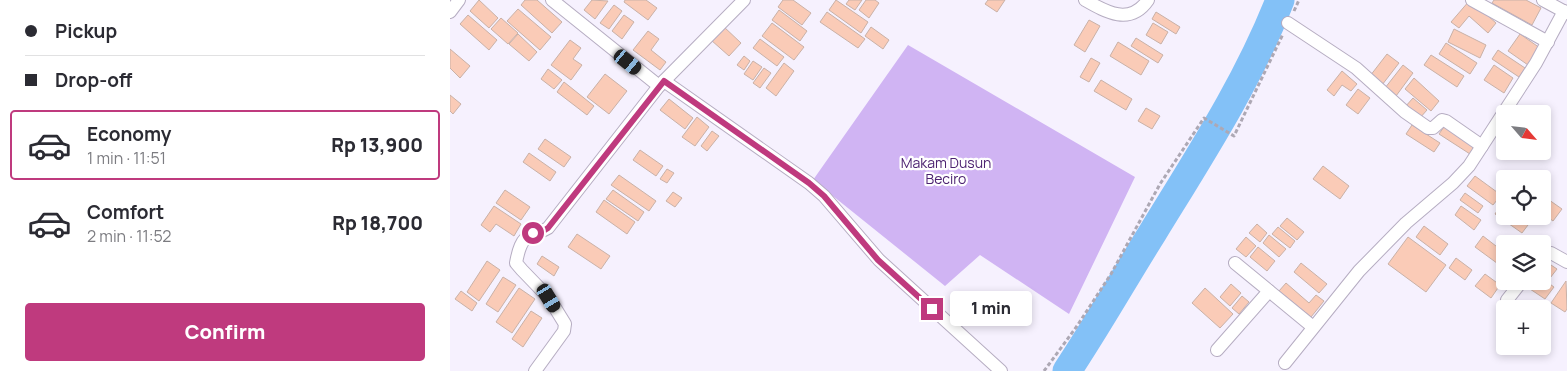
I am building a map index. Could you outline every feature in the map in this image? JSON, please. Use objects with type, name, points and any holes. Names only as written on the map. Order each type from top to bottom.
[{"type":"street","points":[[450,12],[459,0]]},
{"type":"street","points":[[552,0],[662,84],[809,183],[824,196],[878,260],[1001,371]]},
{"type":"street","points":[[535,371],[564,331],[565,324],[549,298],[516,263],[519,250],[525,239],[533,233],[540,233],[548,228],[662,84],[744,0]]},
{"type":"street","points":[[1084,0],[1115,15],[1127,15],[1143,7],[1148,0]]},
{"type":"street","points":[[1472,0],[1548,42]]},
{"type":"street","points":[[1285,363],[1359,271],[1406,223],[1453,183],[1469,166],[1566,12],[1543,0]]},
{"type":"street","points":[[1288,23],[1356,68],[1405,112],[1428,128],[1433,128],[1442,120],[1446,121],[1482,146]]},
{"type":"street","points":[[1551,253],[1567,262]]},
{"type":"street","points":[[1235,263],[1313,327]]},
{"type":"street","points":[[1507,300],[1515,290]]},
{"type":"street","points":[[1217,350],[1269,291]]},
{"type":"path","points":[[1044,371],[1077,326],[1110,274],[1160,184],[1204,118],[1234,136],[1299,0]]},
{"type":"green space","name":"Makam Dusun Beciro","points":[[908,45],[1135,177],[1069,314],[980,255],[945,286],[813,180]]},
{"type":"building","points":[[479,0],[498,18],[489,28],[470,11]]},
{"type":"building","points":[[525,0],[537,0],[562,22],[552,33],[521,5]]},
{"type":"building","points":[[592,0],[608,1],[595,19],[584,10]]},
{"type":"building","points":[[625,0],[646,0],[657,8],[648,20],[624,2]]},
{"type":"building","points":[[783,0],[793,0],[811,13],[802,25],[778,7]]},
{"type":"building","points":[[836,0],[868,22],[861,33],[829,10]]},
{"type":"building","points":[[849,0],[862,0],[855,10],[846,4]]},
{"type":"building","points":[[866,0],[875,0],[879,3],[869,18],[859,10]]},
{"type":"building","points":[[988,0],[1005,0],[997,12],[985,4]]},
{"type":"building","points":[[1470,0],[1496,23],[1488,33],[1469,16],[1459,28],[1451,22]]},
{"type":"building","points":[[1494,0],[1526,0],[1541,8],[1532,25],[1492,3]]},
{"type":"building","points":[[614,5],[622,11],[609,29],[600,23]]},
{"type":"building","points":[[518,9],[551,37],[540,50],[507,21]]},
{"type":"building","points":[[779,10],[807,31],[800,41],[772,20]]},
{"type":"building","points":[[827,12],[865,39],[858,48],[820,22]]},
{"type":"building","points":[[1156,12],[1180,27],[1176,34],[1152,19]]},
{"type":"building","points":[[468,15],[497,40],[489,50],[460,24]]},
{"type":"building","points":[[624,15],[634,22],[622,39],[612,31]]},
{"type":"building","points":[[501,18],[518,33],[508,44],[491,29]]},
{"type":"building","points":[[1089,20],[1100,26],[1085,52],[1074,45]]},
{"type":"building","points":[[772,23],[804,47],[794,60],[762,36]]},
{"type":"building","points":[[1153,23],[1168,32],[1161,44],[1146,35]]},
{"type":"building","points":[[723,26],[741,43],[729,56],[711,40]]},
{"type":"building","points":[[871,27],[889,40],[883,49],[865,36]]},
{"type":"building","points":[[1454,29],[1486,45],[1480,58],[1448,42]]},
{"type":"building","points":[[648,31],[659,39],[651,50],[666,62],[660,70],[633,50]]},
{"type":"building","points":[[518,34],[537,52],[529,61],[509,44]]},
{"type":"building","points":[[1520,34],[1540,48],[1528,65],[1508,51]]},
{"type":"building","points":[[1136,38],[1163,55],[1158,63],[1131,46]]},
{"type":"building","points":[[760,39],[784,57],[777,66],[753,48]]},
{"type":"building","points":[[570,40],[581,48],[573,59],[582,65],[571,80],[551,65]]},
{"type":"building","points":[[1118,42],[1149,61],[1141,75],[1110,56]]},
{"type":"building","points":[[1446,43],[1477,63],[1470,74],[1439,54]]},
{"type":"building","points":[[450,49],[470,66],[460,78],[450,68]]},
{"type":"building","points":[[1498,50],[1525,68],[1519,77],[1492,59]]},
{"type":"building","points":[[1387,54],[1399,63],[1382,85],[1370,76]]},
{"type":"building","points":[[1431,55],[1464,76],[1457,87],[1424,65]]},
{"type":"building","points":[[744,56],[750,61],[744,70],[737,65]]},
{"type":"building","points":[[1091,58],[1100,63],[1089,82],[1080,77]]},
{"type":"building","points":[[753,61],[762,67],[753,80],[744,74]]},
{"type":"building","points":[[784,63],[794,71],[776,96],[766,88]]},
{"type":"building","points":[[1403,65],[1413,73],[1396,96],[1385,88]]},
{"type":"building","points":[[1494,65],[1513,78],[1504,93],[1484,80]]},
{"type":"building","points":[[764,68],[771,73],[760,88],[753,83]]},
{"type":"building","points":[[548,69],[562,80],[554,89],[541,79]]},
{"type":"building","points":[[1342,71],[1357,84],[1351,91],[1342,85],[1334,96],[1327,90]]},
{"type":"building","points":[[605,74],[627,91],[609,114],[587,97]]},
{"type":"building","points":[[1414,78],[1439,101],[1431,111],[1405,89]]},
{"type":"building","points":[[1101,80],[1132,99],[1126,110],[1094,91]]},
{"type":"building","points":[[564,82],[594,106],[587,115],[557,92]]},
{"type":"building","points":[[1358,89],[1370,98],[1358,114],[1346,105]]},
{"type":"building","points":[[450,95],[461,104],[453,114],[450,111]]},
{"type":"building","points":[[1413,98],[1427,110],[1419,119],[1405,107]]},
{"type":"building","points":[[669,99],[693,118],[685,129],[660,110]]},
{"type":"building","points":[[1146,108],[1160,116],[1152,129],[1138,121]]},
{"type":"building","points":[[697,117],[709,127],[695,146],[682,137]]},
{"type":"building","points":[[1446,124],[1476,144],[1470,154],[1439,134]]},
{"type":"building","points":[[1412,125],[1440,143],[1434,152],[1406,134]]},
{"type":"building","points":[[712,131],[719,136],[707,151],[701,146]]},
{"type":"building","points":[[545,139],[571,157],[564,167],[538,149]]},
{"type":"building","points":[[640,150],[663,166],[656,176],[633,160]]},
{"type":"building","points":[[529,153],[556,172],[550,181],[523,162]]},
{"type":"building","points":[[1323,166],[1349,186],[1340,199],[1313,179]]},
{"type":"building","points":[[667,169],[674,173],[667,183],[660,179]]},
{"type":"building","points":[[619,175],[656,201],[649,211],[611,185]]},
{"type":"building","points":[[1475,176],[1496,191],[1496,201],[1493,205],[1467,186]]},
{"type":"building","points":[[505,190],[530,207],[521,220],[496,203]]},
{"type":"building","points":[[613,190],[644,212],[638,221],[606,199]]},
{"type":"building","points":[[673,192],[682,198],[675,207],[666,201]]},
{"type":"building","points":[[1465,193],[1483,206],[1478,213],[1460,200]]},
{"type":"building","points":[[604,200],[635,222],[627,234],[596,212]]},
{"type":"building","points":[[1551,201],[1562,209],[1553,221],[1551,220]]},
{"type":"building","points":[[494,206],[521,224],[514,236],[496,224],[490,232],[481,225]]},
{"type":"building","points":[[1461,206],[1481,220],[1474,230],[1455,215]]},
{"type":"building","points":[[1287,218],[1304,232],[1297,240],[1280,226]]},
{"type":"building","points":[[1257,224],[1267,233],[1260,242],[1249,233]]},
{"type":"building","points":[[1511,225],[1528,225],[1522,233]]},
{"type":"building","points":[[1424,226],[1448,244],[1440,255],[1416,237]]},
{"type":"building","points":[[1278,227],[1295,241],[1290,248],[1272,234]]},
{"type":"building","points":[[577,234],[610,256],[601,269],[568,247]]},
{"type":"building","points":[[1269,235],[1286,249],[1279,257],[1263,243]]},
{"type":"building","points":[[1483,236],[1496,246],[1496,262],[1475,247]]},
{"type":"building","points":[[1246,237],[1256,246],[1246,257],[1236,249]]},
{"type":"building","points":[[1408,237],[1446,265],[1426,292],[1388,264]]},
{"type":"building","points":[[1258,247],[1275,261],[1267,271],[1250,257]]},
{"type":"building","points":[[542,256],[559,267],[554,276],[537,264]]},
{"type":"building","points":[[1456,258],[1472,270],[1465,280],[1449,268]]},
{"type":"building","points":[[487,261],[500,270],[479,301],[467,292]]},
{"type":"building","points":[[1301,263],[1327,284],[1319,293],[1294,272]]},
{"type":"building","points":[[1551,265],[1557,269],[1551,277]]},
{"type":"building","points":[[1485,274],[1496,282],[1497,290],[1491,298],[1475,286]]},
{"type":"building","points":[[503,277],[516,285],[498,312],[486,304]]},
{"type":"building","points":[[1566,281],[1567,309],[1565,312],[1551,303]]},
{"type":"building","points":[[1286,283],[1309,303],[1316,295],[1324,301],[1311,317],[1279,291]]},
{"type":"building","points":[[1231,284],[1241,293],[1230,306],[1220,297]]},
{"type":"building","points":[[1551,285],[1554,287],[1545,299],[1532,290],[1551,290]]},
{"type":"building","points":[[519,288],[535,299],[512,333],[496,322]]},
{"type":"building","points":[[1205,288],[1233,314],[1220,328],[1192,303]]},
{"type":"building","points":[[461,291],[477,303],[472,311],[455,299]]},
{"type":"building","points":[[1242,296],[1249,302],[1239,314],[1232,308]]},
{"type":"building","points":[[531,311],[542,318],[523,347],[512,339]]},
{"type":"waterway","points":[[1067,371],[1222,119],[1253,60],[1280,0]]},
{"type":"route","points":[[533,233],[540,233],[548,228],[664,81],[809,183],[824,196],[878,260],[932,309]]}]
